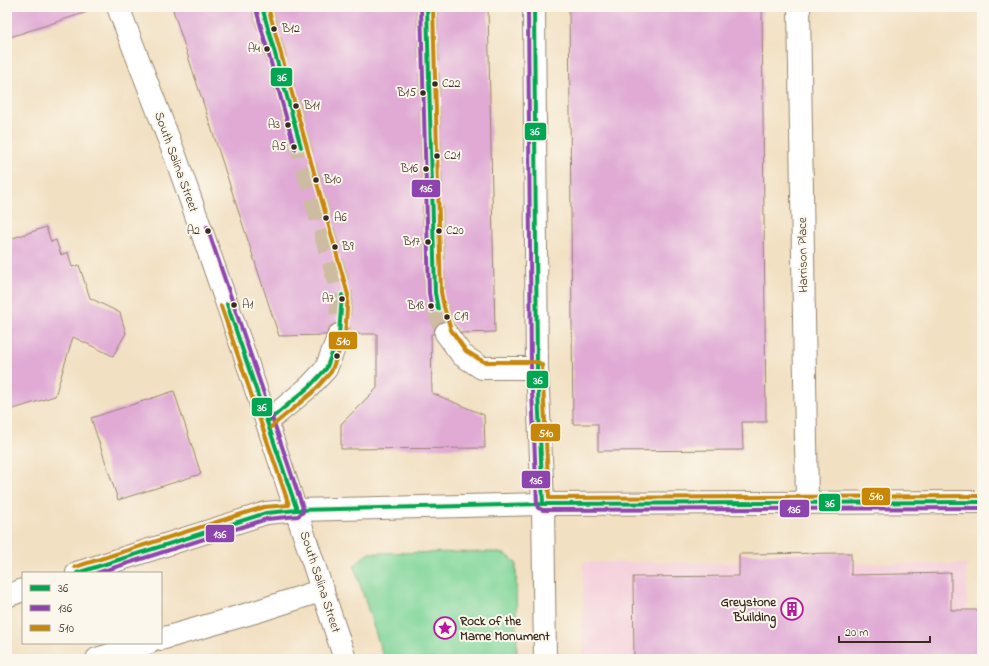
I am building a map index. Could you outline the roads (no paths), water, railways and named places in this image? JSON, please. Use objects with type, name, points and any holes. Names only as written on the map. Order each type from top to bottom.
[{"type":"main road","name":"South Salina Street","points":[[118,7],[176,158],[267,422],[345,659]]},
{"type":"main road","points":[[534,7],[536,368],[543,504],[545,659]]},
{"type":"main road","name":"Harrison Place","points":[[799,7],[807,502]]},
{"type":"main road","points":[[446,333],[462,355],[482,368],[536,368]]},
{"type":"main road","points":[[267,422],[309,387],[326,369],[339,335]]},
{"type":"main road","points":[[80,572],[266,513],[296,510],[543,504],[982,502]]},
{"type":"main road","points":[[7,596],[22,590]]},
{"type":"main road","points":[[162,639],[255,612],[323,590]]},
{"type":"main road","points":[[97,659],[145,644]]},
{"type":"tunnel","points":[[262,7],[342,295],[339,335]]},
{"type":"tunnel","points":[[427,7],[435,293],[438,309],[446,333]]},
{"type":"place","name":"B12","points":[[274,29]]},
{"type":"place","name":"A4","points":[[267,49]]},
{"type":"place","name":"C22","points":[[435,84]]},
{"type":"place","name":"B15","points":[[423,93]]},
{"type":"place","name":"B11","points":[[296,106]]},
{"type":"place","name":"A3","points":[[288,125]]},
{"type":"place","name":"A5","points":[[294,147]]},
{"type":"place","name":"C21","points":[[437,156]]},
{"type":"place","name":"B16","points":[[426,169]]},
{"type":"place","name":"B10","points":[[316,180]]},
{"type":"place","name":"A6","points":[[326,218]]},
{"type":"place","name":"A2","points":[[208,231]]},
{"type":"place","name":"C20","points":[[439,231]]},
{"type":"place","name":"B17","points":[[428,242]]},
{"type":"place","name":"B9","points":[[335,247]]},
{"type":"place","name":"A7","points":[[342,299]]},
{"type":"place","name":"A1","points":[[234,305]]},
{"type":"place","name":"B18","points":[[431,306]]},
{"type":"place","name":"C19","points":[[447,317]]},
{"type":"place","name":"Greystone Building","points":[[792,609]]},
{"type":"place","name":"Rock of the Marne Monument","points":[[445,628]]}]
